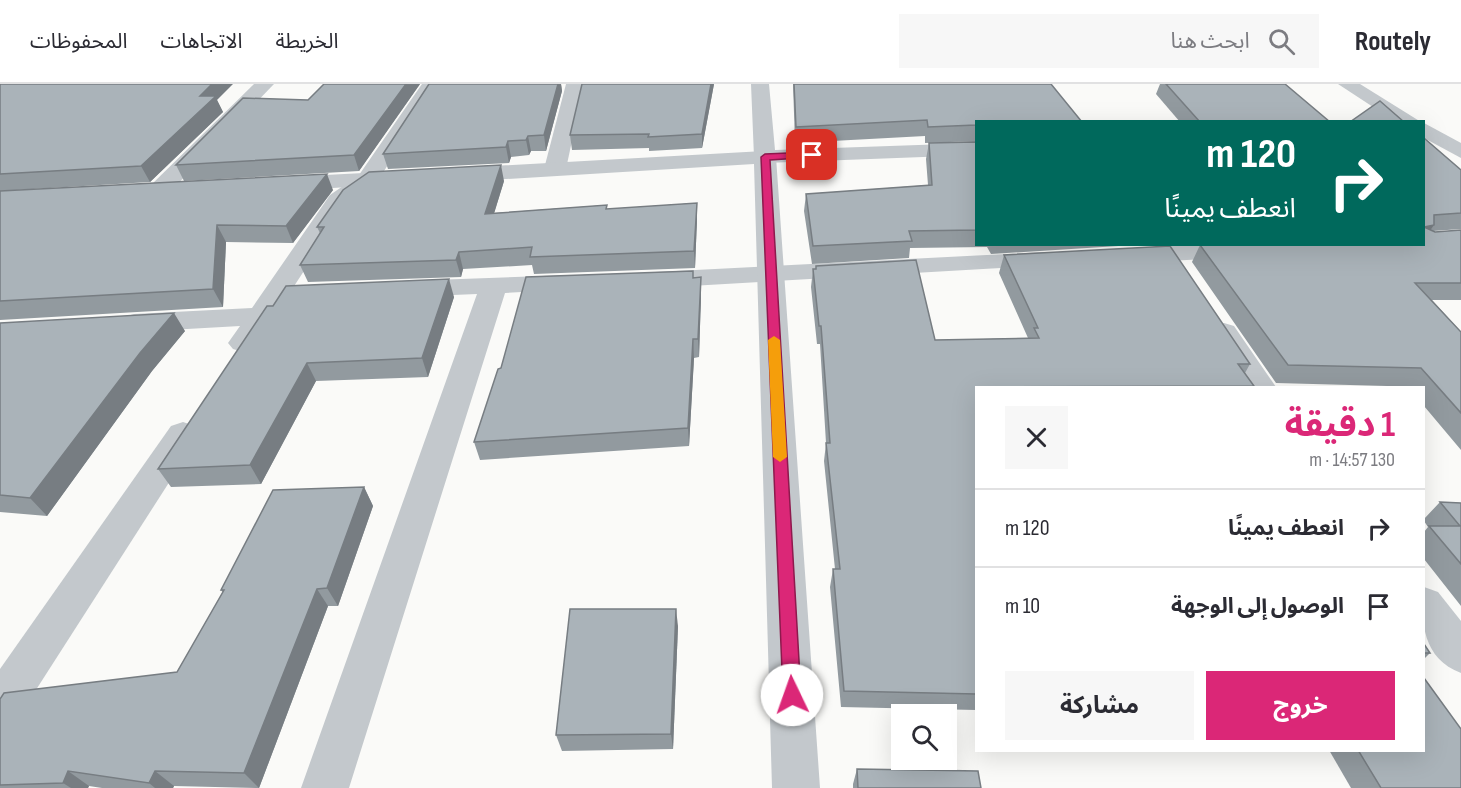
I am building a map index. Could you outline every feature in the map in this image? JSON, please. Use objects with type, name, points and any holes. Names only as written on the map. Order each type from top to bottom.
[{"type":"street","points":[[158,191],[265,84]]},
{"type":"street","points":[[229,365],[338,201],[367,180],[431,84]]},
{"type":"street","points":[[555,169],[575,84]]},
{"type":"street","points":[[760,84],[796,788]]},
{"type":"street","points":[[1347,84],[1408,120]]},
{"type":"street","points":[[1425,130],[1461,153]]},
{"type":"street","points":[[262,186],[765,157],[975,149]]},
{"type":"street","points":[[136,192],[193,189]]},
{"type":"street","points":[[1111,256],[1167,248],[1251,246]]},
{"type":"street","points":[[1167,248],[1189,281]]},
{"type":"street","points":[[633,281],[771,276],[1064,259]]},
{"type":"street","points":[[379,290],[598,282]]},
{"type":"street","points":[[325,788],[494,285]]},
{"type":"street","points":[[107,325],[269,305],[310,293]]},
{"type":"street","points":[[1209,310],[1261,386]]},
{"type":"street","points":[[0,706],[196,414]]},
{"type":"street","points":[[1425,605],[1461,654]]},
{"type":"building","points":[[0,84],[212,84],[200,96],[216,96],[141,166],[0,174]]},
{"type":"building","points":[[324,84],[406,84],[354,155],[176,165],[243,98],[308,100]]},
{"type":"building","points":[[429,84],[558,84],[544,135],[528,136],[526,140],[508,141],[506,147],[383,154]]},
{"type":"building","points":[[582,84],[711,84],[702,134],[648,137],[649,134],[570,135]]},
{"type":"building","points":[[794,84],[1051,84],[1080,120],[975,120],[975,125],[928,127],[927,120],[796,127]]},
{"type":"building","points":[[1166,84],[1285,84],[1328,120],[1198,120]]},
{"type":"building","points":[[1380,101],[1402,120],[1353,120]]},
{"type":"building","points":[[1425,139],[1461,170],[1461,213],[1434,215],[1434,225],[1425,227]]},
{"type":"building","points":[[975,142],[975,230],[909,231],[912,241],[813,246],[806,194],[932,185],[929,143]]},
{"type":"building","points":[[501,165],[485,214],[607,205],[606,209],[697,203],[694,251],[530,257],[532,247],[459,252],[456,260],[300,265],[324,227],[317,227],[343,190],[369,172]]},
{"type":"building","points":[[327,174],[286,226],[217,225],[213,289],[0,301],[0,191]]},
{"type":"building","points":[[1425,227],[1435,232],[1461,230],[1461,283],[1415,283],[1461,332],[1461,413],[1421,368],[1288,365],[1201,246],[1425,246]]},
{"type":"building","points":[[1170,246],[1250,364],[1238,364],[1254,386],[975,386],[975,694],[844,691],[833,569],[840,569],[826,443],[830,443],[821,326],[819,326],[813,269],[816,269],[816,266],[916,260],[935,340],[1039,338],[1034,328],[1038,328],[1004,255]]},
{"type":"building","points":[[693,271],[693,278],[701,277],[698,339],[693,339],[688,428],[474,442],[498,369],[501,368],[526,277]]},
{"type":"building","points":[[449,279],[422,358],[307,363],[250,465],[158,469],[267,306],[273,306],[286,286]]},
{"type":"building","points":[[174,313],[140,353],[30,498],[0,495],[0,323]]},
{"type":"building","points":[[364,487],[327,588],[317,589],[244,773],[155,771],[149,783],[68,771],[63,783],[0,785],[0,699],[4,693],[177,672],[224,590],[221,590],[273,490]]},
{"type":"building","points":[[1440,502],[1461,503],[1461,564],[1429,526],[1460,526]]},
{"type":"building","points":[[570,609],[676,609],[671,734],[556,735]]},
{"type":"building","points":[[1425,679],[1461,729],[1461,788],[1381,788],[1359,752],[1425,752]]},
{"type":"building","points":[[857,769],[978,771],[981,788],[858,788]]},
{"type":"slow traffic","points":[[774,340],[780,457]]},
{"type":"route","points":[[792,695],[765,157],[812,155]]}]
